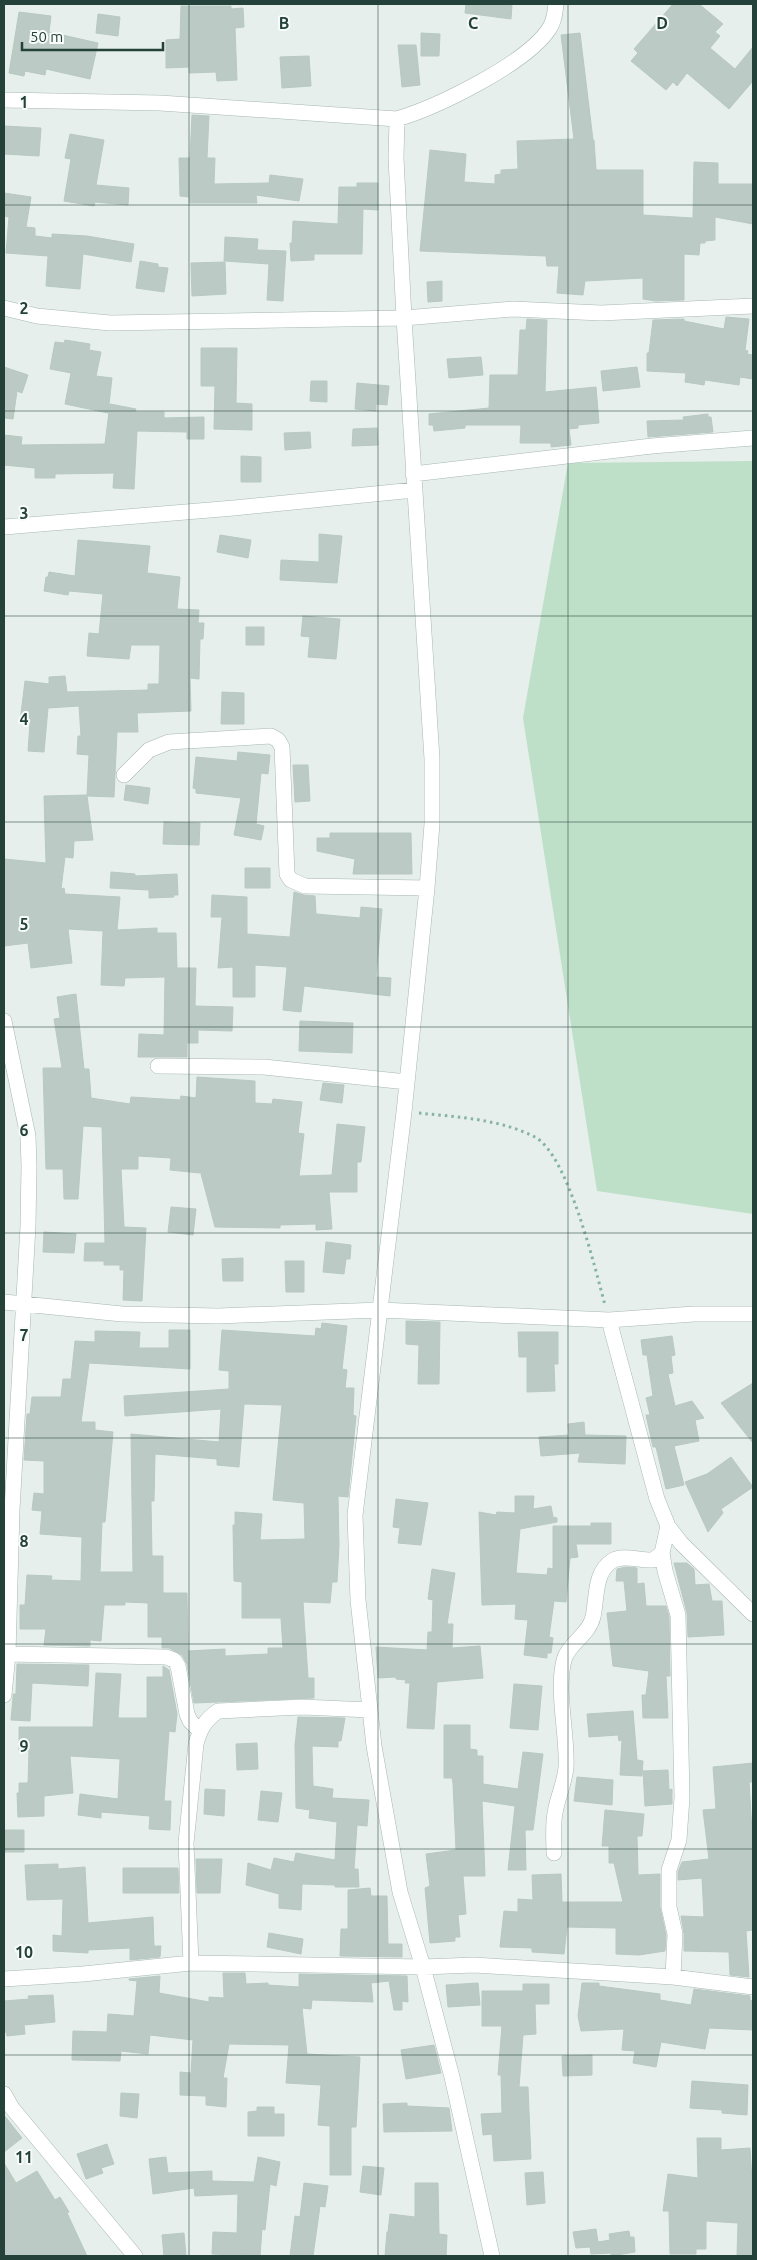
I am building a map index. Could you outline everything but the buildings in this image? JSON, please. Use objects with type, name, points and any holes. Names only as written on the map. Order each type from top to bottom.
[{"type":"street","points":[[4,100],[160,103],[397,119],[424,110],[508,66],[548,30],[555,16],[556,4]]},
{"type":"street","points":[[397,119],[396,158],[404,318],[432,759],[432,824],[404,1112],[356,1514],[358,1600],[374,1746],[398,1882],[452,2077],[492,2256]]},
{"type":"street","points":[[4,308],[38,316],[110,323],[404,318],[513,309],[600,313],[753,306]]},
{"type":"street","points":[[413,474],[652,446],[753,438]]},
{"type":"street","points":[[4,526],[234,508],[414,490]]},
{"type":"street","points":[[124,775],[149,750],[169,742],[271,736],[278,740],[282,747],[287,874],[290,880],[305,886],[427,888]]},
{"type":"street","points":[[4,1021],[28,1136],[28,1226],[22,1303],[8,1654],[4,1695]]},
{"type":"street","points":[[158,1066],[264,1067],[407,1082]]},
{"type":"street","points":[[4,1302],[132,1314],[218,1316],[380,1310],[609,1320],[694,1314],[753,1314]]},
{"type":"street","points":[[609,1320],[657,1499],[668,1526],[681,1544],[753,1614]]},
{"type":"street","points":[[668,1526],[662,1553],[665,1571],[678,1615],[682,1797],[679,1840],[669,1870],[669,1906],[675,1934],[673,1977]]},
{"type":"street","points":[[554,1854],[554,1818],[566,1767],[562,1682],[566,1657],[572,1646],[589,1626],[593,1617],[597,1587],[606,1567],[612,1560],[621,1558],[653,1560],[662,1553]]},
{"type":"street","points":[[8,1654],[166,1657],[174,1660],[178,1666],[187,1714],[190,1721],[200,1731]]},
{"type":"street","points":[[191,1963],[186,1842],[196,1744],[207,1718],[218,1711],[302,1707],[370,1710]]},
{"type":"street","points":[[4,1979],[83,1974],[191,1963],[423,1967],[474,1965],[673,1977],[753,1987]]},
{"type":"street","points":[[4,2094],[30,2130],[134,2256]]},
{"type":"path","points":[[404,1112],[469,1118],[502,1125],[537,1138],[558,1164],[570,1189],[609,1320]]},
{"type":"green space","points":[[753,461],[753,1214],[597,1191],[523,718],[568,463]]}]
